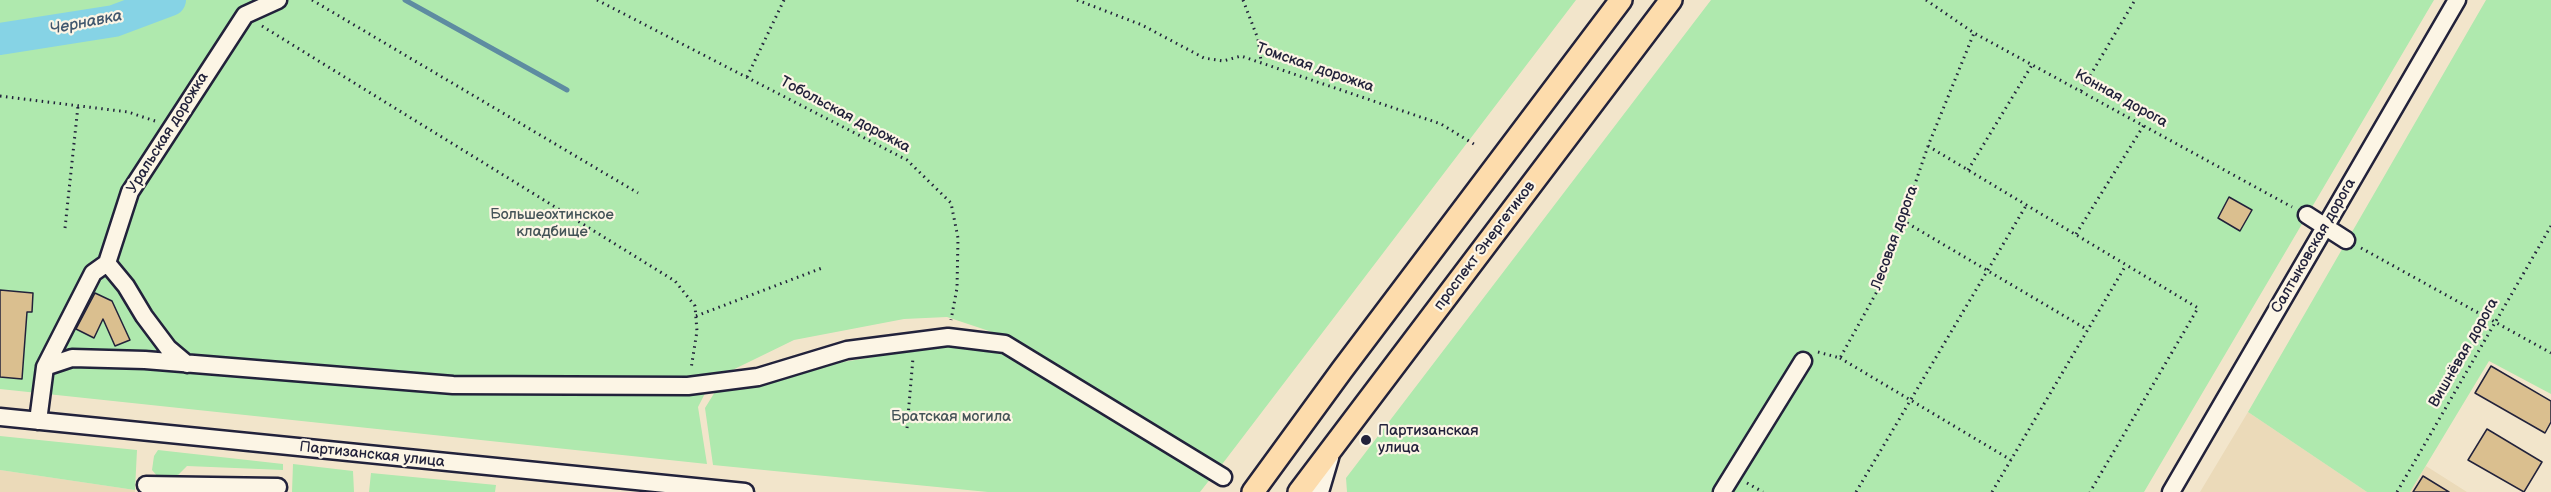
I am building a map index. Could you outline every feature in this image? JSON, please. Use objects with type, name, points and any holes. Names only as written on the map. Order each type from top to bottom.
[{"type":"main road","points":[[1253,492],[1621,0]]},
{"type":"main road","name":"проспект Энергетиков","points":[[1299,492],[1671,0]]},
{"type":"main road","points":[[1240,492],[1274,446],[1294,435]]},
{"type":"street","points":[[245,15],[278,0]]},
{"type":"street","name":"Салтыковская дорога","points":[[2171,492],[2457,0]]},
{"type":"street","name":"Уральская дорожка","points":[[38,421],[45,366],[93,273],[107,263],[130,192],[245,15]]},
{"type":"street","points":[[2307,215],[2346,240]]},
{"type":"street","points":[[107,263],[126,286],[144,316],[168,348],[187,364]]},
{"type":"street","points":[[45,366],[72,358],[187,364],[453,385],[688,386],[758,377],[847,350],[948,337],[1005,344],[1223,477]]},
{"type":"street","points":[[1722,492],[1803,361]]},
{"type":"street","name":"Партизанская улица","points":[[0,417],[745,492]]},
{"type":"street","points":[[1320,492],[1324,472],[1334,447]]},
{"type":"street","points":[[146,485],[278,487]]},
{"type":"path","points":[[312,0],[638,193]]},
{"type":"path","name":"Тобольская дорожка","points":[[597,0],[907,160],[951,203],[958,237],[957,288],[948,337]]},
{"type":"path","points":[[747,77],[784,0]]},
{"type":"path","name":"Томская дорожка","points":[[1077,0],[1142,25],[1204,57],[1223,61],[1241,56],[1441,124],[1478,146]]},
{"type":"path","points":[[1244,0],[1258,39],[1262,63]]},
{"type":"path","name":"Конная дорога","points":[[1926,0],[1974,33],[2307,215]]},
{"type":"path","points":[[2081,91],[2135,0]]},
{"type":"path","points":[[245,15],[675,281],[695,306],[697,331],[688,386]]},
{"type":"path","name":"Лесовая дорога","points":[[1840,358],[1880,286],[1928,146],[1974,33]]},
{"type":"path","points":[[1968,170],[2032,65]]},
{"type":"path","points":[[0,96],[128,112],[171,127]]},
{"type":"path","points":[[65,228],[78,106]]},
{"type":"path","points":[[2076,234],[2144,125]]},
{"type":"path","points":[[1928,146],[2198,308],[2090,492]]},
{"type":"path","points":[[1856,492],[2026,204]]},
{"type":"path","points":[[1902,220],[2088,330]]},
{"type":"path","name":"Вишнёвая дорога","points":[[2397,492],[2551,226]]},
{"type":"path","points":[[2346,240],[2551,354]]},
{"type":"path","points":[[1992,492],[2126,265]]},
{"type":"path","points":[[696,316],[822,268]]},
{"type":"path","points":[[907,428],[914,341]]},
{"type":"path","points":[[1803,361],[1819,352],[1840,358],[2011,460]]},
{"type":"shaded area","points":[[2248,412],[2367,492],[2200,492]]},
{"type":"shaded area","points":[[2426,466],[2467,492],[2410,492]]},
{"type":"shaded area","points":[[0,470],[135,490],[135,492],[0,492]]},
{"type":"green space","name":"Большеохтинское кладбище","points":[[0,0],[1576,0],[1220,467],[1013,339],[947,317],[904,319],[794,340],[712,380],[698,407],[707,464],[0,389]]},
{"type":"green space","points":[[1711,0],[2434,0],[2144,492],[1347,492],[1346,478]]},
{"type":"green space","points":[[2486,0],[2551,0],[2551,394],[2489,361],[2410,492],[2367,492],[2248,412]]},
{"type":"green space","name":"Братская могила","points":[[946,345],[1002,354],[1211,478],[1200,492],[988,492],[713,465],[705,408],[718,387],[758,383],[843,362]]},
{"type":"green space","points":[[0,436],[137,450],[135,490],[0,470]]},
{"type":"green space","points":[[158,450],[283,464],[283,470],[187,466],[175,478],[158,477],[152,470],[154,456]]},
{"type":"green space","points":[[293,464],[353,471],[354,492],[292,492]]},
{"type":"green space","points":[[371,473],[496,485],[495,492],[369,492]]},
{"type":"building","points":[[2229,197],[2252,210],[2240,231],[2218,218]]},
{"type":"building","points":[[0,290],[33,293],[32,312],[27,312],[22,379],[0,377]]},
{"type":"building","points":[[95,293],[112,301],[130,340],[115,346],[103,319],[94,338],[76,329]]},
{"type":"building","points":[[2491,366],[2551,401],[2551,422],[2545,433],[2475,393]]},
{"type":"building","points":[[2487,429],[2542,462],[2524,492],[2468,460]]},
{"type":"building","points":[[2423,476],[2449,492],[2413,492]]},
{"type":"waterway","name":"Чернавка","points":[[0,39],[114,21],[170,0]]},
{"type":"waterway","points":[[405,0],[567,90]]},
{"type":"place","name":"Партизанская улица","points":[[1366,440]]}]
